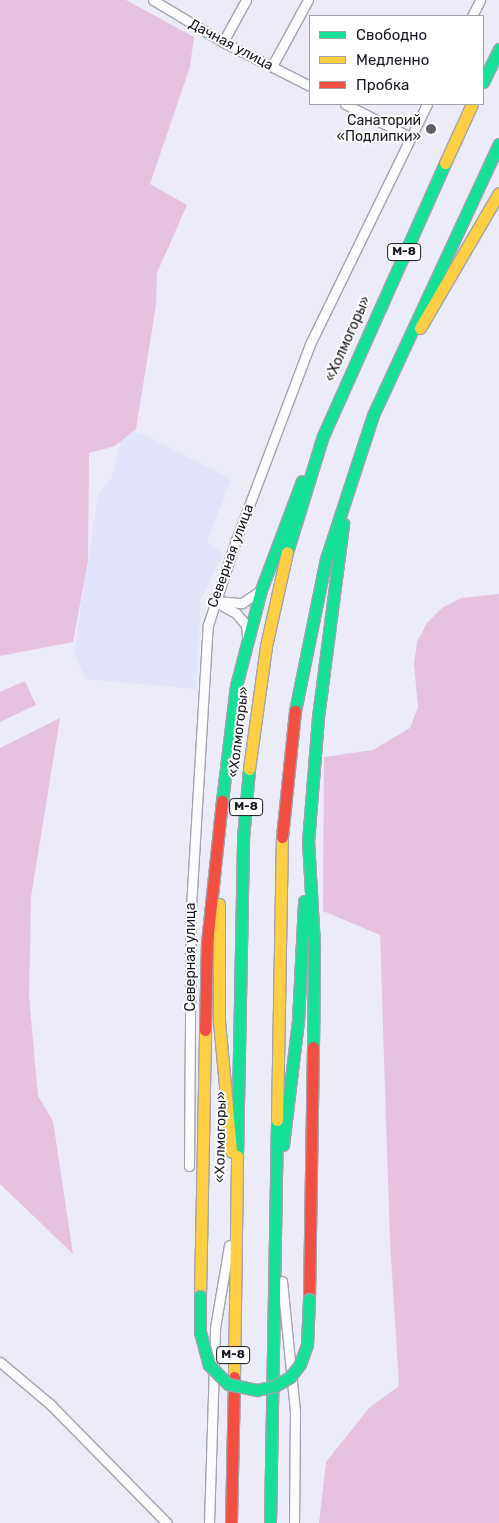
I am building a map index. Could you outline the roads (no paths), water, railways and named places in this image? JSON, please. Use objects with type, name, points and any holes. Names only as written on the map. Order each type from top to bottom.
[{"type":"main road","points":[[484,80],[499,50]]},
{"type":"main road","name":"«Холмогоры»","points":[[231,1523],[234,1188],[243,838],[251,747],[266,646],[282,568],[323,436],[472,105]]},
{"type":"main road","name":"М-8","points":[[270,1523],[280,904],[287,768],[304,660],[326,559],[348,485],[392,372],[499,144]]},
{"type":"main road","points":[[392,372],[438,301],[499,193]]},
{"type":"main road","points":[[308,842],[314,945],[307,1346],[300,1364],[290,1377],[275,1386],[257,1390],[228,1384],[208,1365],[200,1332],[206,983],[228,739],[236,686],[261,590],[291,506],[323,436]]},
{"type":"main road","points":[[275,1190],[287,1123],[298,1021],[308,842],[318,717],[348,485]]},
{"type":"main road","points":[[218,849],[220,1021],[234,1188]]},
{"type":"street","name":"Дачная улица","points":[[153,0],[223,42],[309,85]]},
{"type":"street","points":[[223,42],[246,0]]},
{"type":"street","points":[[272,66],[308,0]]},
{"type":"street","points":[[472,15],[480,0]]},
{"type":"street","points":[[347,105],[410,137]]},
{"type":"street","name":"Северная улица","points":[[189,1166],[194,820],[208,625],[214,601],[310,344],[426,105]]},
{"type":"street","points":[[214,601],[242,603],[252,599],[261,590]]},
{"type":"street","points":[[214,601],[236,613],[246,625],[247,641]]},
{"type":"street","points":[[209,1523],[215,1328],[234,1210]]},
{"type":"street","points":[[275,1216],[295,1411],[294,1523]]},
{"type":"street","points":[[0,1362],[51,1405],[167,1523]]},
{"type":"place","name":"Санаторий «Подлипки»","points":[[431,129]]}]
